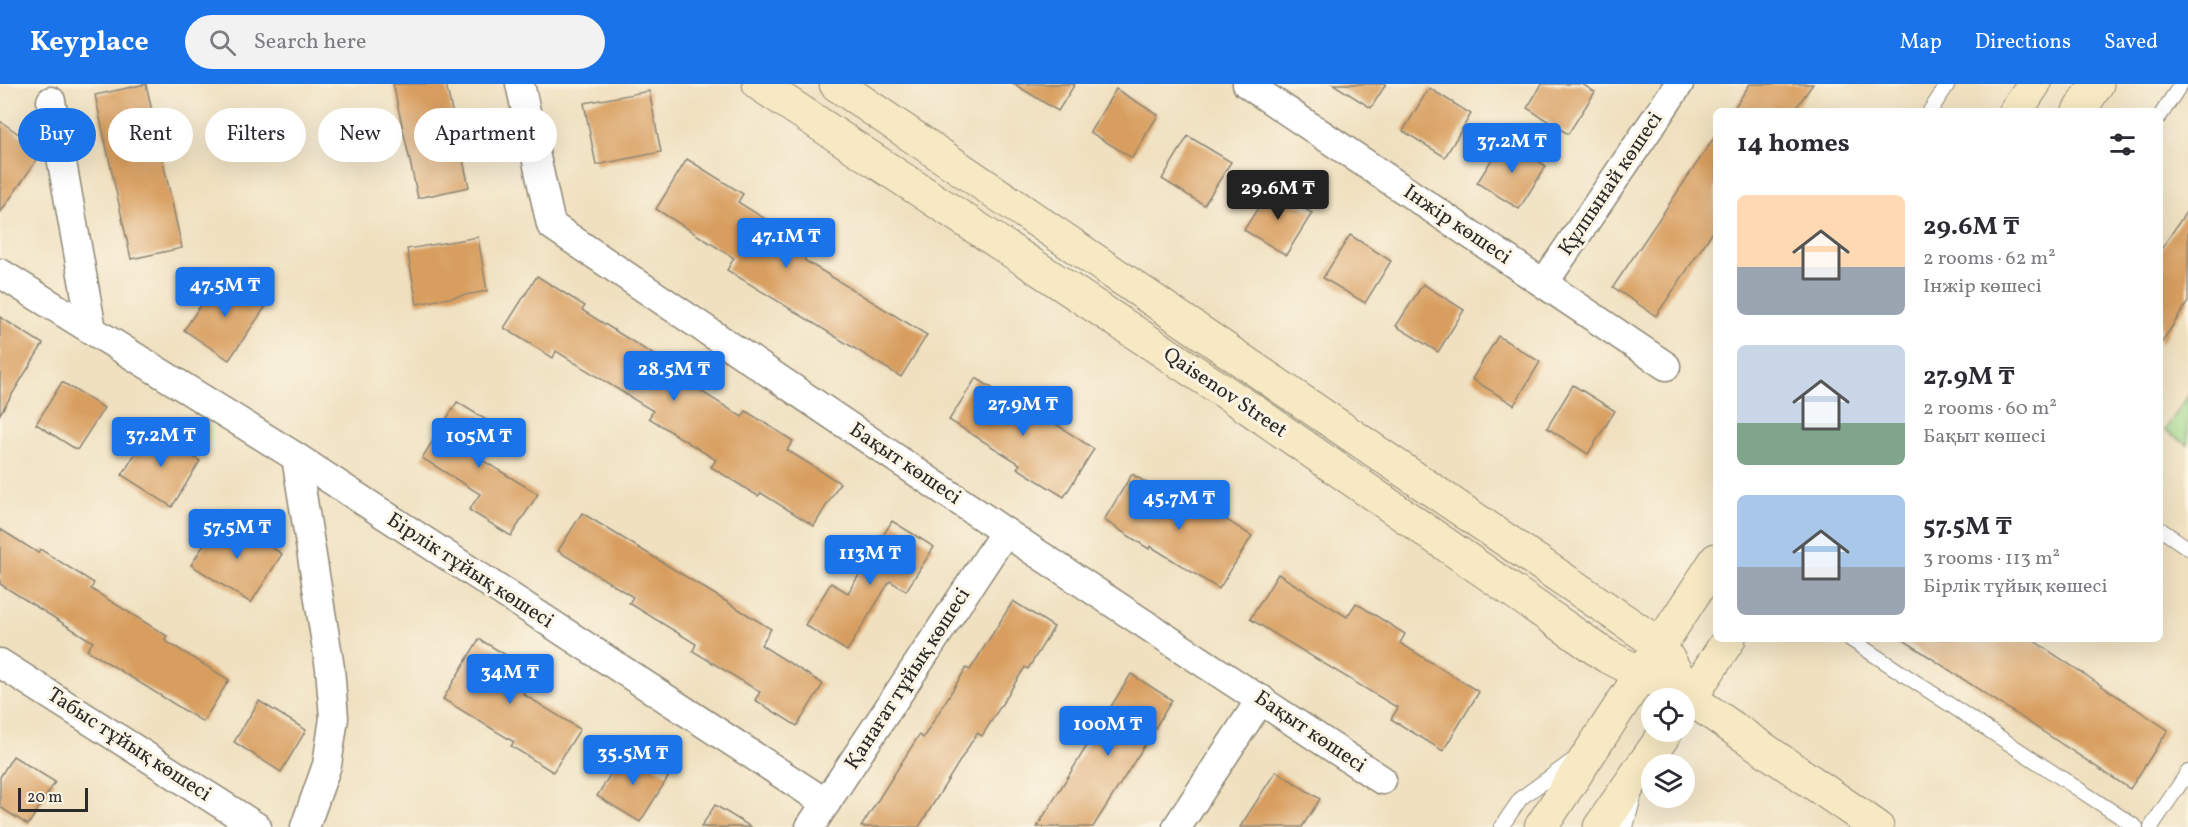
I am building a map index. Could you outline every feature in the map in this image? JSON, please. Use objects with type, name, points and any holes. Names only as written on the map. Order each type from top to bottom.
[{"type":"street","name":"Бақыт көшесі","points":[[520,84],[550,225],[1005,532],[1382,780]]},
{"type":"street","name":"Qaisenov Street","points":[[759,84],[1250,408],[1605,655],[1664,688]]},
{"type":"street","name":"Qaisenov Street","points":[[836,84],[1660,645],[1681,688]]},
{"type":"street","name":"Інжір көшесі","points":[[1247,84],[1666,366]]},
{"type":"street","name":"Құлпынай көшесі","points":[[1544,284],[1679,84]]},
{"type":"street","points":[[2018,108],[2034,84]]},
{"type":"street","points":[[2081,108],[2097,84]]},
{"type":"street","points":[[51,101],[92,330]]},
{"type":"street","name":"Бірлік тұйық көшесі","points":[[0,273],[296,457],[826,803]]},
{"type":"street","points":[[296,457],[330,668],[334,718],[327,765],[305,827]]},
{"type":"street","name":"Қанағат тұйық көшесі","points":[[810,827],[1005,532]]},
{"type":"street","points":[[1541,827],[1713,565]]},
{"type":"street","points":[[1695,692],[1727,642]]},
{"type":"street","name":"Табыс тұйық көшесі","points":[[0,663],[257,827]]},
{"type":"street","points":[[1177,827],[1261,699]]},
{"type":"street","name":"Qaisenov Street","points":[[1695,708],[1877,827]]},
{"type":"street","points":[[1600,827],[1641,767]]},
{"type":"lane","points":[[1932,108],[1948,84]]},
{"type":"lane","points":[[2163,111],[2181,84]]},
{"type":"lane","points":[[2163,531],[2188,548]]},
{"type":"lane","points":[[1855,642],[2136,827]]},
{"type":"lane","points":[[1501,827],[1521,798],[1597,742]]},
{"type":"lane","points":[[1626,827],[1641,771]]},
{"type":"lane","points":[[2151,827],[2188,772]]},
{"type":"green space","points":[[2188,396],[2188,445],[2165,430]]},
{"type":"building","points":[[146,84],[151,108],[108,108],[108,154],[95,95]]},
{"type":"building","points":[[393,84],[446,84],[451,108],[414,108],[414,162],[463,162],[469,187],[418,198],[402,125],[402,108],[398,108]]},
{"type":"building","points":[[1014,84],[1075,84],[1058,111]]},
{"type":"building","points":[[1333,84],[1386,84],[1371,108]]},
{"type":"building","points":[[1542,84],[1582,84],[1595,92],[1568,134],[1527,108]]},
{"type":"building","points":[[1750,84],[1813,84],[1796,108],[1734,108]]},
{"type":"building","points":[[1429,88],[1471,114],[1445,157],[1403,131]]},
{"type":"building","points":[[1116,89],[1158,115],[1132,158],[1090,132]]},
{"type":"building","points":[[649,91],[661,152],[596,165],[584,103]]},
{"type":"building","points":[[0,121],[18,134],[18,162],[35,162],[0,213]]},
{"type":"building","points":[[1188,136],[1231,162],[1204,205],[1162,179]]},
{"type":"building","points":[[1713,139],[1713,231],[1656,316],[1613,287]]},
{"type":"building","points":[[1504,140],[1546,166],[1519,209],[1477,183]]},
{"type":"building","points":[[687,159],[743,194],[738,202],[812,248],[804,260],[927,335],[901,377],[727,270],[734,258],[656,209]]},
{"type":"building","points":[[110,162],[163,162],[182,248],[131,259]]},
{"type":"building","points":[[1271,187],[1312,213],[1286,255],[1244,230]]},
{"type":"building","points":[[2188,209],[2188,302],[2163,340],[2163,246]]},
{"type":"building","points":[[1350,235],[1391,261],[1365,303],[1323,278]]},
{"type":"building","points":[[478,237],[487,291],[417,304],[407,249]]},
{"type":"building","points":[[221,275],[266,306],[229,360],[184,330]]},
{"type":"building","points":[[537,276],[585,306],[582,310],[654,355],[651,360],[742,417],[746,411],[793,441],[787,450],[840,483],[814,526],[761,493],[758,496],[711,467],[716,460],[649,418],[653,411],[556,351],[553,358],[504,328]]},
{"type":"building","points":[[1423,284],[1464,310],[1438,352],[1396,326]]},
{"type":"building","points":[[0,317],[43,344],[0,414]]},
{"type":"building","points":[[1498,336],[1540,362],[1514,405],[1472,379]]},
{"type":"building","points":[[976,378],[1046,422],[1048,419],[1094,449],[1064,497],[1017,468],[1020,464],[949,420]]},
{"type":"building","points":[[62,382],[104,408],[77,450],[36,424]]},
{"type":"building","points":[[1573,385],[1615,411],[1588,454],[1547,428]]},
{"type":"building","points":[[457,402],[501,429],[482,460],[538,494],[511,536],[469,510],[480,494],[422,458]]},
{"type":"building","points":[[150,430],[200,461],[172,507],[122,475]]},
{"type":"building","points":[[1132,474],[1199,515],[1205,506],[1252,536],[1219,589],[1104,520]]},
{"type":"building","points":[[582,513],[771,629],[761,645],[823,684],[797,726],[755,700],[760,692],[693,651],[696,644],[629,603],[633,597],[558,551]]},
{"type":"building","points":[[222,516],[282,554],[251,603],[191,565]]},
{"type":"building","points":[[892,521],[934,547],[906,591],[890,581],[847,651],[805,625],[831,583],[848,593]]},
{"type":"building","points":[[0,529],[38,553],[40,549],[94,583],[91,589],[167,636],[164,640],[229,680],[203,722],[87,650],[93,642],[0,584]]},
{"type":"building","points":[[1278,574],[1347,617],[1356,603],[1405,634],[1400,643],[1479,692],[1443,751],[1391,719],[1398,708],[1250,619]]},
{"type":"building","points":[[1013,601],[1054,627],[1028,669],[1025,667],[982,736],[977,733],[919,827],[861,827],[919,735],[923,738],[966,668],[970,670]]},
{"type":"building","points":[[479,639],[536,673],[523,694],[580,729],[553,772],[511,746],[514,742],[443,699]]},
{"type":"building","points":[[1907,642],[2036,642],[2168,730],[2130,789]]},
{"type":"building","points":[[1131,674],[1172,700],[1146,743],[1093,827],[1037,827]]},
{"type":"building","points":[[259,701],[306,730],[281,772],[234,742]]},
{"type":"building","points":[[626,749],[669,776],[640,822],[597,796]]},
{"type":"building","points":[[13,756],[55,782],[28,825],[0,807],[0,777]]},
{"type":"building","points":[[1276,771],[1320,799],[1302,827],[1240,827]]},
{"type":"building","points":[[715,805],[751,827],[701,827]]}]
